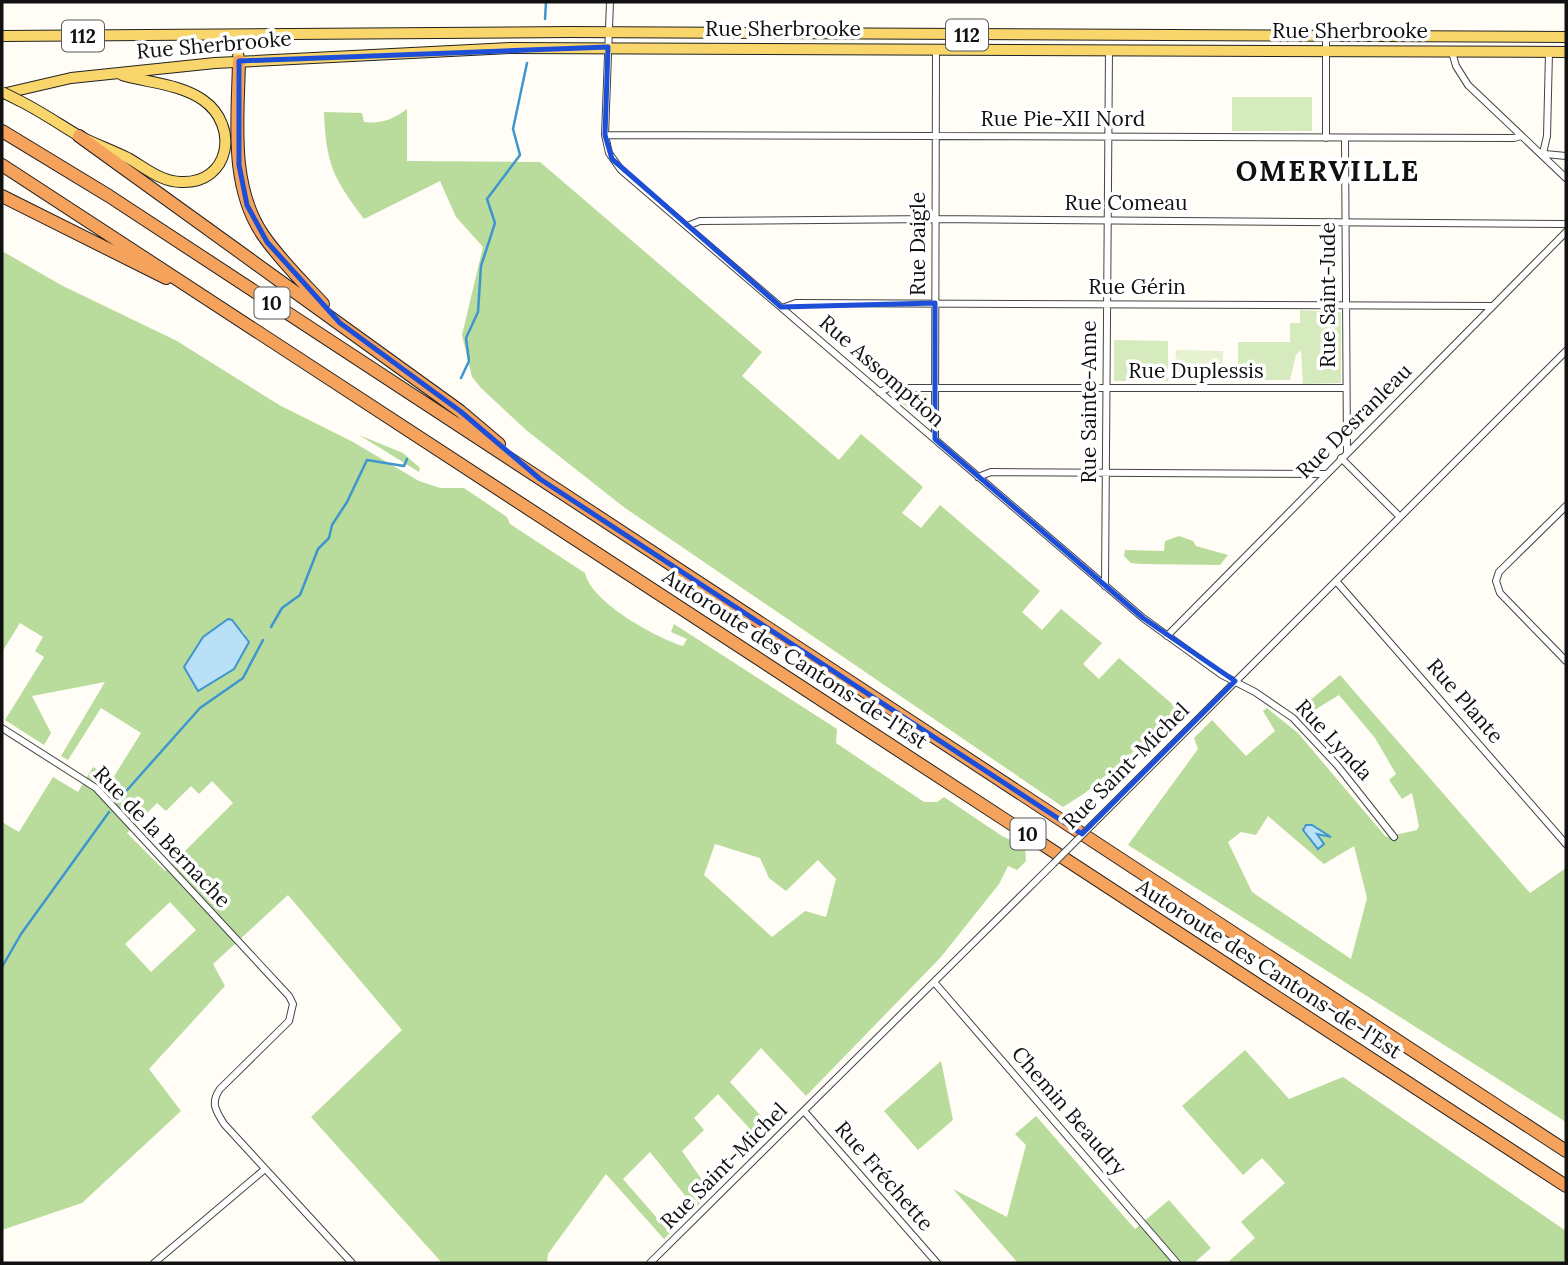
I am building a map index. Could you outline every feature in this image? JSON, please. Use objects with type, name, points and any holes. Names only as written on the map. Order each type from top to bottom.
[{"type":"highway","points":[[239,61],[239,165],[247,205],[272,248],[340,323]]},
{"type":"highway","name":"Autoroute des Cantons-de-l'Est","points":[[2,131],[109,196],[1566,1151]]},
{"type":"highway","points":[[79,135],[460,411],[540,479]]},
{"type":"highway","name":"Autoroute des Cantons-de-l'Est","points":[[2,165],[1566,1186]]},
{"type":"highway","points":[[2,196],[225,309]]},
{"type":"main road","name":"Rue Sherbrooke","points":[[2,36],[609,33],[1566,37]]},
{"type":"main road","points":[[236,35],[239,61]]},
{"type":"main road","points":[[326,35],[326,56]]},
{"type":"main road","name":"Rue Sherbrooke","points":[[2,93],[52,81],[239,61],[608,47],[1566,52]]},
{"type":"main road","points":[[2,93],[79,135],[175,182],[202,178],[221,160],[226,147],[225,130],[219,117],[207,103],[175,87],[116,73]]},
{"type":"street","name":"Rue Assomption","points":[[610,2],[605,135],[609,153],[621,170],[1105,586],[1167,636],[1235,681]]},
{"type":"street","points":[[1326,36],[1326,138]]},
{"type":"street","name":"Rue Daigle","points":[[935,439],[936,49]]},
{"type":"street","name":"Rue Sainte-Anne","points":[[1105,586],[1109,50]]},
{"type":"street","points":[[1452,51],[1454,62],[1465,82],[1521,136],[1543,153],[1566,178]]},
{"type":"street","points":[[1543,153],[1547,136],[1549,52]]},
{"type":"street","name":"Rue Pie-XII Nord","points":[[605,135],[1326,138],[1521,136]]},
{"type":"street","name":"Rue Saint-Jude","points":[[1344,456],[1345,138]]},
{"type":"street","points":[[1543,153],[1566,156]]},
{"type":"street","name":"Rue Comeau","points":[[687,226],[700,221],[936,219],[1566,224]]},
{"type":"street","name":"Rue Desranleau","points":[[1167,636],[1566,232]]},
{"type":"street","name":"Rue Gérin","points":[[782,308],[796,303],[1492,306]]},
{"type":"street","name":"Rue Saint-Michel","points":[[650,1263],[1566,351]]},
{"type":"street","name":"Rue Duplessis","points":[[879,392],[889,388],[1346,387]]},
{"type":"street","points":[[1344,456],[1400,517]]},
{"type":"street","points":[[978,477],[991,472],[1326,474]]},
{"type":"street","points":[[1565,657],[1500,593],[1496,581],[1499,572],[1566,506]]},
{"type":"street","name":"Rue Plante","points":[[1336,581],[1566,844]]},
{"type":"street","name":"Rue Lynda","points":[[1235,681],[1275,705],[1303,728],[1394,837]]},
{"type":"street","name":"Rue de la Bernache","points":[[2,728],[96,788],[283,987],[293,1004],[289,1021],[214,1097],[214,1107],[224,1124],[265,1169]]},
{"type":"street","name":"Chemin Beaudry","points":[[934,982],[1177,1263]]},
{"type":"street","name":"Rue Fréchette","points":[[804,1111],[937,1263]]},
{"type":"street","points":[[153,1263],[265,1169],[352,1263]]},
{"type":"highlighted area","points":[[608,47],[605,135],[612,159],[781,307],[935,303],[935,439],[1143,618],[1235,681],[1082,834],[540,479],[460,411],[340,323],[267,242],[247,205],[239,165],[239,61]]},
{"type":"green space","points":[[1232,97],[1312,97],[1312,131],[1232,131]]},
{"type":"green space","points":[[407,109],[407,161],[540,162],[762,352],[742,376],[839,460],[861,434],[923,487],[902,513],[921,528],[940,505],[1040,591],[1022,612],[1042,630],[1061,609],[1102,643],[1083,664],[1099,679],[1119,658],[1186,716],[1176,724],[1167,723],[1085,793],[1063,807],[625,508],[526,430],[472,377],[462,335],[483,247],[456,217],[440,181],[364,219],[338,181],[329,158],[324,112],[362,113],[364,122],[376,122],[392,118]]},
{"type":"green space","points":[[2,251],[61,285],[177,341],[281,406],[353,442],[419,481],[440,488],[464,488],[507,517],[510,524],[585,573],[599,596],[626,617],[683,646],[687,639],[671,632],[674,624],[837,729],[836,743],[924,802],[937,802],[944,797],[1002,836],[1025,847],[1026,861],[1017,870],[1008,866],[999,884],[941,957],[806,1096],[761,1048],[730,1082],[773,1129],[761,1141],[718,1094],[694,1118],[704,1130],[682,1151],[711,1193],[695,1208],[650,1152],[623,1179],[670,1233],[664,1239],[606,1174],[548,1254],[547,1263],[442,1263],[311,1117],[402,1030],[288,895],[213,964],[225,986],[149,1069],[181,1111],[82,1203],[2,1230],[2,822],[19,832],[53,777],[78,792],[93,767],[113,778],[141,733],[101,708],[68,760],[61,756],[105,682],[32,696],[51,733],[44,745],[5,720],[44,657],[35,651],[43,637],[20,623],[2,652]],"holes":[[[228,619],[245,634],[225,675],[199,691]],[[212,781],[233,803],[165,871],[127,833],[157,803],[166,811],[191,786],[199,794]],[[715,844],[760,858],[769,878],[786,891],[818,860],[836,879],[826,917],[805,911],[772,937],[704,875]],[[170,902],[196,930],[151,972],[125,944]]]},
{"type":"green space","points":[[1300,310],[1341,312],[1341,383],[1303,384],[1301,350],[1296,355],[1290,380],[1238,380],[1238,342],[1290,342],[1290,323],[1300,323]]},
{"type":"green space","points":[[1114,340],[1168,341],[1168,381],[1114,381]]},
{"type":"green space","points":[[1176,350],[1223,351],[1223,376],[1175,375]]},
{"type":"green space","points":[[897,393],[928,394],[929,424],[895,398]]},
{"type":"green space","points":[[359,435],[403,453],[420,468],[419,472]]},
{"type":"green space","points":[[1179,536],[1193,541],[1196,546],[1228,555],[1220,565],[1141,564],[1131,563],[1124,556],[1125,550],[1164,551],[1165,541]]},
{"type":"green space","points":[[1340,675],[1530,893],[1566,868],[1566,1122],[1128,845],[1198,749],[1194,738],[1212,720],[1246,756],[1275,731],[1263,711],[1267,708],[1298,733],[1386,837],[1417,830],[1419,826],[1412,793],[1402,799],[1389,780],[1396,774],[1375,738],[1339,695],[1300,719],[1295,713]],"holes":[[[1268,816],[1324,864],[1354,846],[1367,898],[1351,959],[1252,892],[1228,842],[1241,832],[1256,835]]]},
{"type":"green space","points":[[1245,1050],[1289,1099],[1343,1077],[1566,1231],[1566,1263],[1227,1263],[1255,1238],[1241,1222],[1285,1183],[1262,1158],[1243,1175],[1182,1106]]},
{"type":"green space","points":[[941,1061],[953,1120],[918,1150],[884,1111]]},
{"type":"green space","points":[[1036,1116],[1135,1229],[1169,1200],[1211,1248],[1194,1263],[1018,1263],[953,1189],[1007,1217],[1026,1145],[1015,1134]]},
{"type":"water","points":[[228,619],[232,620],[249,642],[234,669],[198,691],[184,667],[203,637]]},
{"type":"water","points":[[1306,825],[1312,825],[1331,837],[1317,834],[1324,844],[1318,849],[1303,830]]},
{"type":"waterway","points":[[545,19],[546,2]]},
{"type":"waterway","points":[[461,378],[469,361],[466,338],[478,312],[481,266],[495,223],[487,199],[520,155],[513,129],[527,63]]},
{"type":"waterway","points":[[271,627],[282,608],[300,595],[318,549],[329,538],[332,525],[347,502],[367,460],[404,466],[407,459]]},
{"type":"waterway","points":[[120,798],[200,708],[243,678],[263,640]]},
{"type":"waterway","points":[[2,967],[21,934],[109,812]]},
{"type":"district","name":"OMERVILLE","points":[[1328,171]]}]
